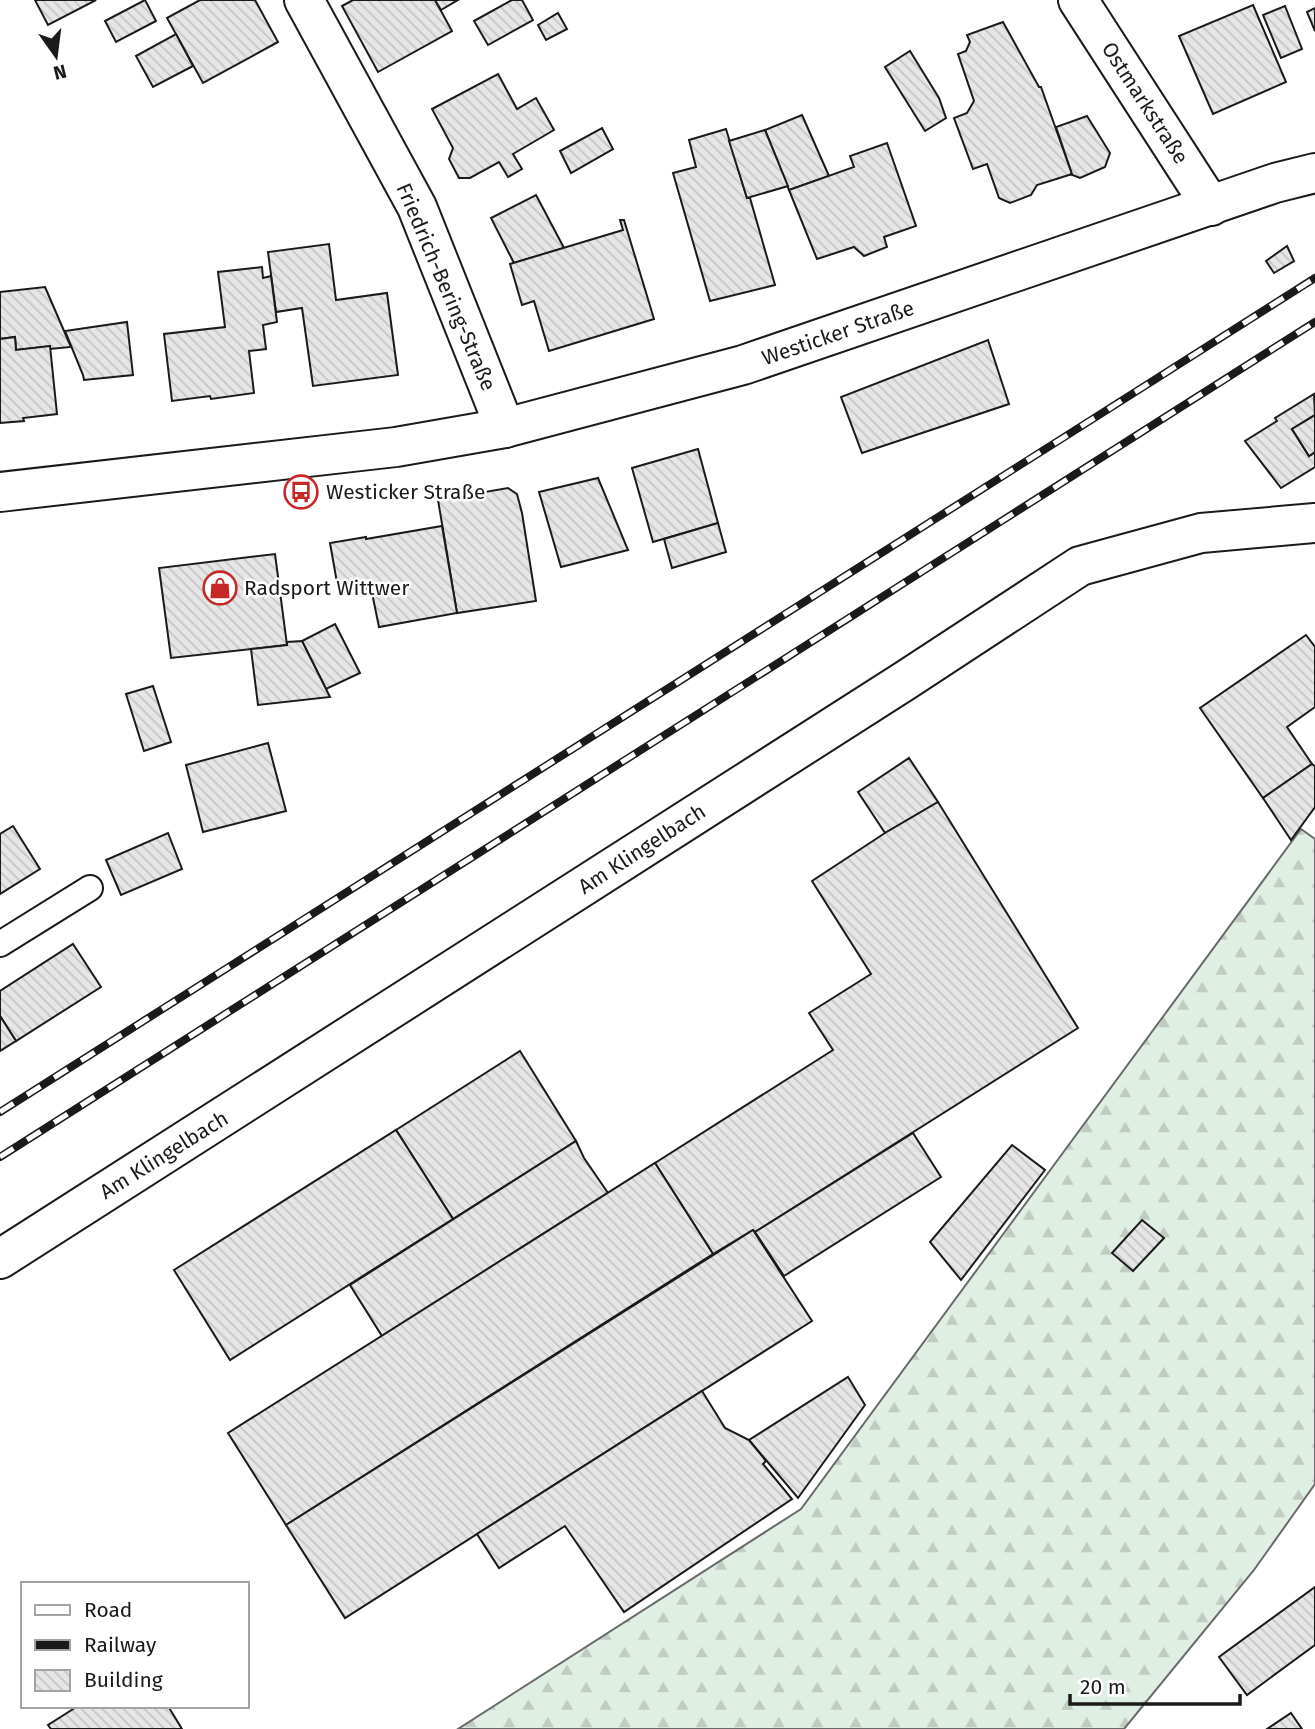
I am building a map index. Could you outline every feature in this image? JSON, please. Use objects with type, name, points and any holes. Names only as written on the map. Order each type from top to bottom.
[{"type":"street","name":"Friedrich-Bering-Straße","points":[[304,0],[417,207],[505,429]]},
{"type":"street","name":"Ostmarkstraße","points":[[1078,0],[1211,206]]},
{"type":"street","name":"Westicker Straße","points":[[0,492],[396,447],[505,429],[743,365],[1275,183],[1315,173]]},
{"type":"street","name":"Am Klingelbach","points":[[0,1259],[871,703],[1080,566],[1201,533],[1315,523]]},
{"type":"lane","points":[[0,944],[90,888]]},
{"type":"green space","points":[[1301,829],[1315,839],[1315,1484],[1254,1570],[1124,1729],[458,1729],[801,1509]]},
{"type":"building","points":[[35,0],[96,0],[48,25]]},
{"type":"building","points":[[145,0],[156,21],[116,42],[105,21]]},
{"type":"building","points":[[200,0],[255,0],[278,42],[203,83],[167,18]]},
{"type":"building","points":[[353,0],[435,0],[452,31],[378,72],[342,6]]},
{"type":"building","points":[[435,0],[458,0],[441,10]]},
{"type":"building","points":[[512,0],[522,0],[533,20],[488,45],[474,21]]},
{"type":"building","points":[[1253,5],[1286,82],[1213,114],[1179,36]]},
{"type":"building","points":[[1285,6],[1302,49],[1281,58],[1263,15]]},
{"type":"building","points":[[1315,8],[1315,31],[1307,12]]},
{"type":"building","points":[[558,13],[567,29],[546,40],[538,25]]},
{"type":"building","points":[[1003,22],[1041,87],[1072,174],[1037,185],[1031,195],[1010,203],[999,198],[987,164],[973,169],[954,118],[967,113],[974,101],[958,54],[966,51],[970,42],[967,35]]},
{"type":"building","points":[[176,34],[193,66],[153,87],[136,56]]},
{"type":"building","points":[[910,51],[939,98],[946,118],[925,131],[885,67]]},
{"type":"building","points":[[498,74],[517,109],[536,98],[554,130],[513,154],[522,169],[508,177],[499,162],[470,178],[459,178],[449,159],[453,148],[432,109]]},
{"type":"building","points":[[802,115],[829,176],[789,190],[765,130]]},
{"type":"building","points":[[1087,116],[1110,153],[1105,167],[1080,178],[1070,174],[1056,127]]},
{"type":"building","points":[[602,128],[613,149],[571,173],[560,151]]},
{"type":"building","points":[[726,129],[747,198],[750,198],[775,285],[710,301],[673,173],[696,167],[689,140]]},
{"type":"building","points":[[765,130],[788,186],[747,198],[729,141]]},
{"type":"building","points":[[887,143],[916,226],[884,237],[887,247],[864,256],[854,247],[817,259],[789,190],[854,167],[850,156]]},
{"type":"building","points":[[536,195],[564,248],[514,263],[491,218]]},
{"type":"building","points":[[620,220],[624,220],[654,319],[549,351],[534,301],[522,305],[510,264],[623,230]]},
{"type":"building","points":[[329,244],[336,300],[387,293],[398,375],[313,386],[302,308],[276,312],[268,252]]},
{"type":"building","points":[[1287,246],[1294,261],[1274,273],[1266,261]]},
{"type":"building","points":[[262,267],[263,278],[271,276],[277,322],[263,325],[266,349],[249,351],[254,393],[172,401],[164,334],[225,327],[218,272]]},
{"type":"building","points":[[45,287],[71,347],[50,349],[50,346],[16,350],[15,337],[0,339],[0,292]]},
{"type":"building","points":[[127,322],[133,375],[84,380],[65,331]]},
{"type":"building","points":[[15,337],[16,350],[50,346],[57,414],[0,423],[0,339]]},
{"type":"building","points":[[988,340],[1009,404],[862,453],[841,397]]},
{"type":"building","points":[[1314,394],[1315,415],[1292,429],[1309,456],[1315,452],[1315,467],[1281,488],[1245,441],[1277,421],[1275,418]]},
{"type":"building","points":[[1315,415],[1315,452],[1309,456],[1292,429]]},
{"type":"building","points":[[698,449],[718,523],[653,542],[632,468]]},
{"type":"building","points":[[598,478],[628,550],[561,567],[539,492]]},
{"type":"building","points":[[508,488],[517,494],[522,513],[536,601],[457,613],[438,500]]},
{"type":"building","points":[[718,523],[726,552],[672,568],[664,539]]},
{"type":"building","points":[[442,526],[457,613],[379,627],[371,588],[339,594],[330,543]]},
{"type":"building","points":[[275,554],[287,645],[171,658],[159,568]]},
{"type":"building","points":[[335,624],[360,673],[326,689],[302,641]]},
{"type":"building","points":[[1306,635],[1315,647],[1315,707],[1287,727],[1312,764],[1263,798],[1200,708]]},
{"type":"building","points":[[302,641],[330,697],[258,705],[251,649]]},
{"type":"building","points":[[153,686],[171,742],[144,751],[126,694]]},
{"type":"building","points":[[268,743],[286,811],[203,832],[186,765]]},
{"type":"building","points":[[909,758],[938,802],[885,833],[858,792]]},
{"type":"building","points":[[1312,764],[1315,766],[1315,807],[1291,840],[1263,798]]},
{"type":"building","points":[[938,802],[1078,1028],[755,1232],[753,1230],[713,1254],[655,1163],[833,1050],[809,1013],[871,974],[812,881]]},
{"type":"building","points":[[13,826],[40,869],[0,894],[0,834]]},
{"type":"building","points":[[168,833],[182,869],[121,895],[106,860]]},
{"type":"building","points":[[73,944],[101,987],[16,1041],[0,1016],[0,991]]},
{"type":"building","points":[[0,1016],[16,1041],[0,1051]]},
{"type":"building","points":[[520,1051],[576,1141],[453,1219],[396,1130]]},
{"type":"building","points":[[396,1130],[453,1219],[230,1360],[174,1270]]},
{"type":"building","points":[[913,1133],[941,1177],[784,1276],[755,1232]]},
{"type":"building","points":[[576,1141],[608,1193],[382,1336],[350,1285]]},
{"type":"building","points":[[1012,1145],[1045,1170],[961,1280],[930,1242]]},
{"type":"building","points":[[655,1163],[713,1254],[286,1525],[228,1433]]},
{"type":"building","points":[[1142,1220],[1164,1238],[1133,1271],[1112,1253]]},
{"type":"building","points":[[753,1230],[812,1321],[345,1618],[286,1525]]},
{"type":"building","points":[[848,1377],[865,1405],[798,1498],[749,1440]]},
{"type":"building","points":[[702,1391],[725,1428],[749,1440],[766,1461],[763,1464],[792,1499],[624,1612],[565,1526],[499,1568],[477,1534]]},
{"type":"building","points":[[1315,1587],[1315,1645],[1247,1695],[1219,1657]]},
{"type":"building","points":[[75,1708],[169,1708],[182,1729],[51,1729],[48,1725]]},
{"type":"building","points":[[1291,1713],[1302,1729],[1267,1729]]},
{"type":"railway","points":[[0,1112],[1315,278]]},
{"type":"railway","points":[[0,1157],[1315,322]]},
{"type":"place","name":"Westicker Straße","points":[[301,492]]},
{"type":"place","name":"Radsport Wittwer","points":[[220,588]]}]
